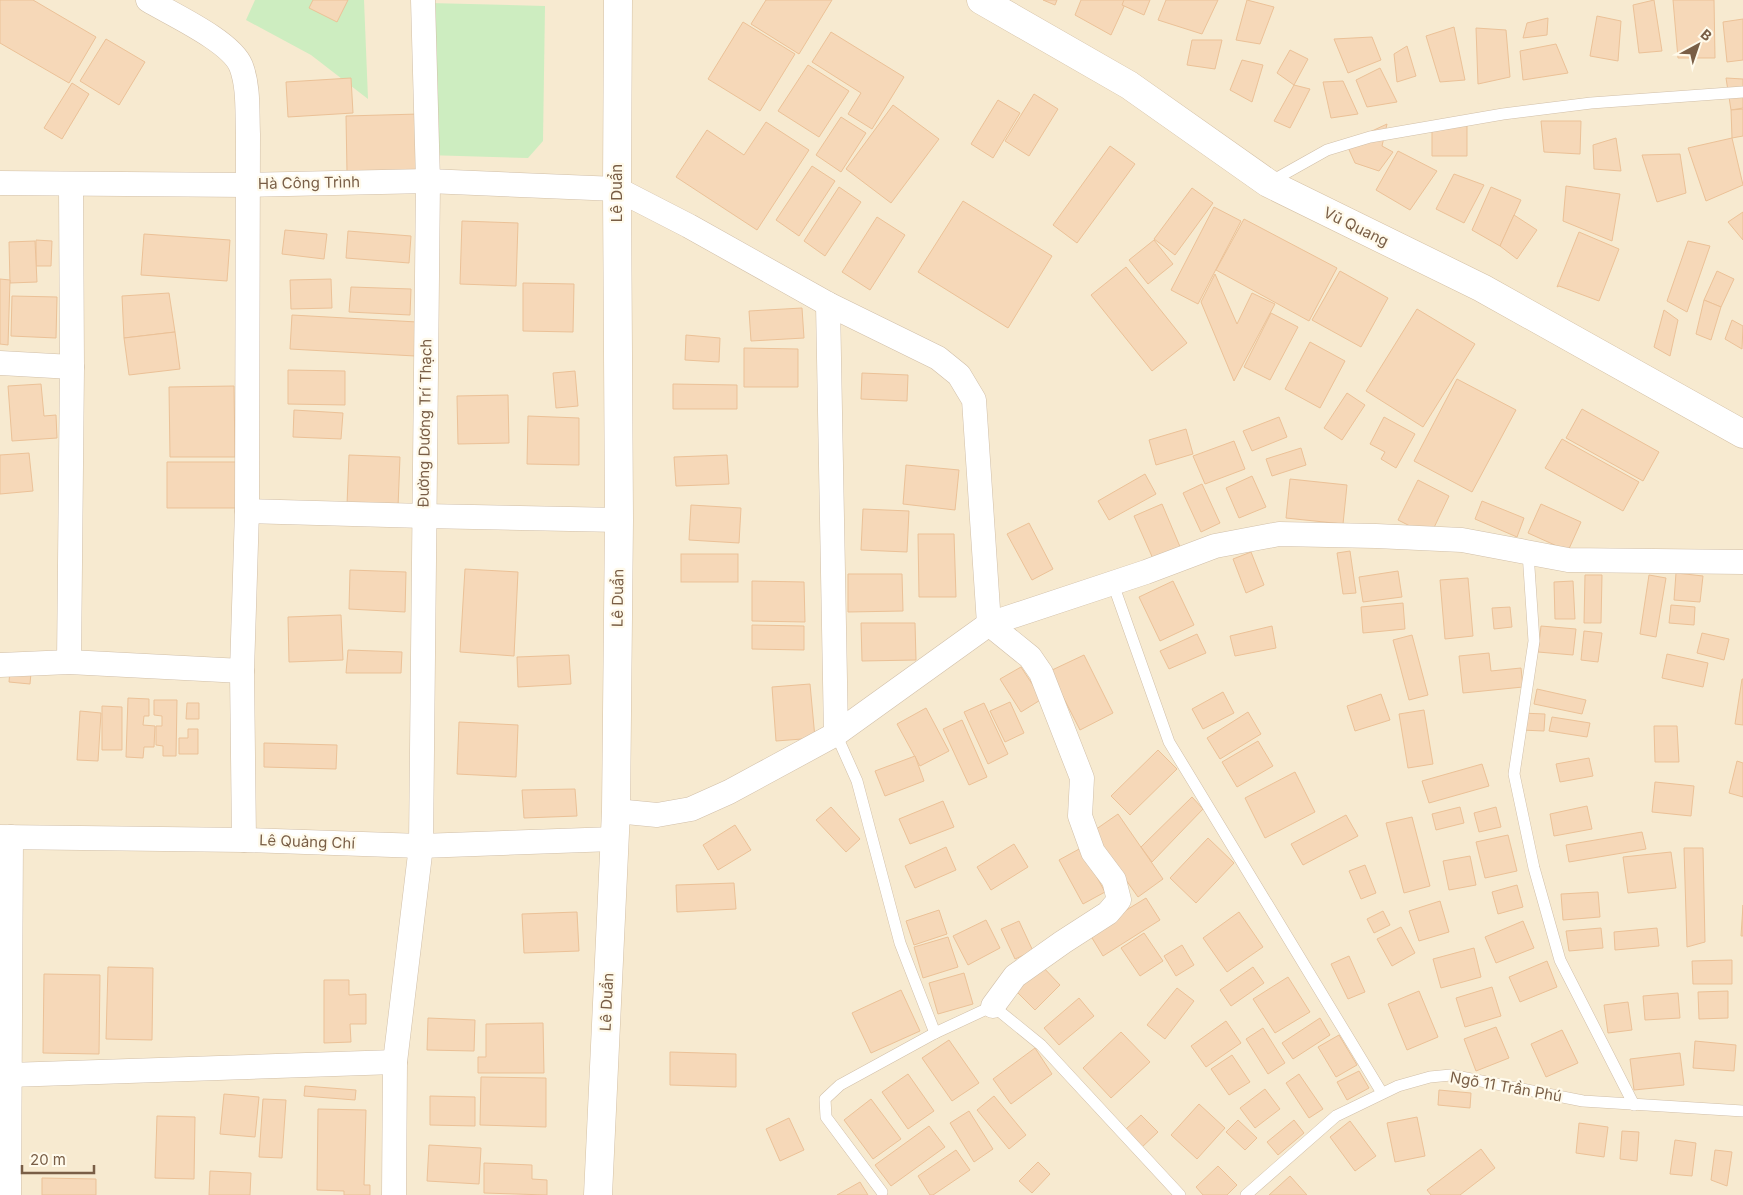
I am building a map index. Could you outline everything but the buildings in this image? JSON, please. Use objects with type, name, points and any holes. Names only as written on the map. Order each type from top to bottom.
[{"type":"main road","name":"Lê Duẩn","points":[[598,1195],[616,811],[619,520],[618,0]]},
{"type":"main road","name":"Vũ Quang","points":[[981,0],[1129,85],[1268,183],[1482,288],[1743,434]]},
{"type":"street","points":[[148,0],[216,40],[232,52],[240,64],[246,86],[248,185],[247,511],[242,671],[244,840]]},
{"type":"street","name":"Đường Dương Trí Thạch","points":[[394,1195],[395,1062],[421,846],[428,181],[423,0]]},
{"type":"street","name":"Hà Công Trình","points":[[0,183],[248,185],[428,181],[617,189]]},
{"type":"street","points":[[69,662],[72,367],[71,184]]},
{"type":"street","points":[[617,189],[828,304],[938,358],[959,375],[974,400],[989,624],[1030,657],[1041,673],[1082,778],[1080,816],[1093,852],[1114,880],[1119,900],[1108,913],[1015,976],[993,1006]]},
{"type":"street","points":[[828,304],[836,734]]},
{"type":"street","points":[[0,363],[72,367]]},
{"type":"street","points":[[247,511],[619,520]]},
{"type":"street","points":[[616,811],[657,815],[691,809],[729,792],[836,734],[989,624],[1113,584],[1215,546],[1278,534],[1462,540],[1568,560],[1743,562]]},
{"type":"street","points":[[0,665],[69,662],[242,671]]},
{"type":"street","points":[[6,837],[9,1195]]},
{"type":"street","name":"Lê Quảng Chí","points":[[6,837],[244,840],[421,846],[614,839]]},
{"type":"street","points":[[9,1075],[395,1062]]},
{"type":"lane","points":[[1268,183],[1327,150],[1370,137],[1503,114],[1581,104],[1743,92]]},
{"type":"lane","points":[[1528,553],[1534,642],[1514,774],[1534,868],[1560,960],[1634,1104]]},
{"type":"lane","points":[[1113,584],[1169,742],[1382,1093]]},
{"type":"lane","points":[[836,734],[857,781],[900,944],[935,1033]]},
{"type":"lane","points":[[882,1192],[826,1117],[825,1099],[840,1085],[935,1033],[993,1006],[1042,1045],[1180,1195]]},
{"type":"lane","name":"Ngõ 11 Trần Phú","points":[[1246,1195],[1336,1116],[1398,1086],[1430,1077],[1450,1075],[1583,1101],[1743,1111]]},
{"type":"shaded area","points":[[0,0],[1743,0],[1743,1195],[0,1195]]},
{"type":"green space","points":[[255,0],[364,0],[368,99],[311,55],[246,20]]},
{"type":"green space","points":[[429,3],[545,6],[543,141],[528,158],[426,155]]}]
